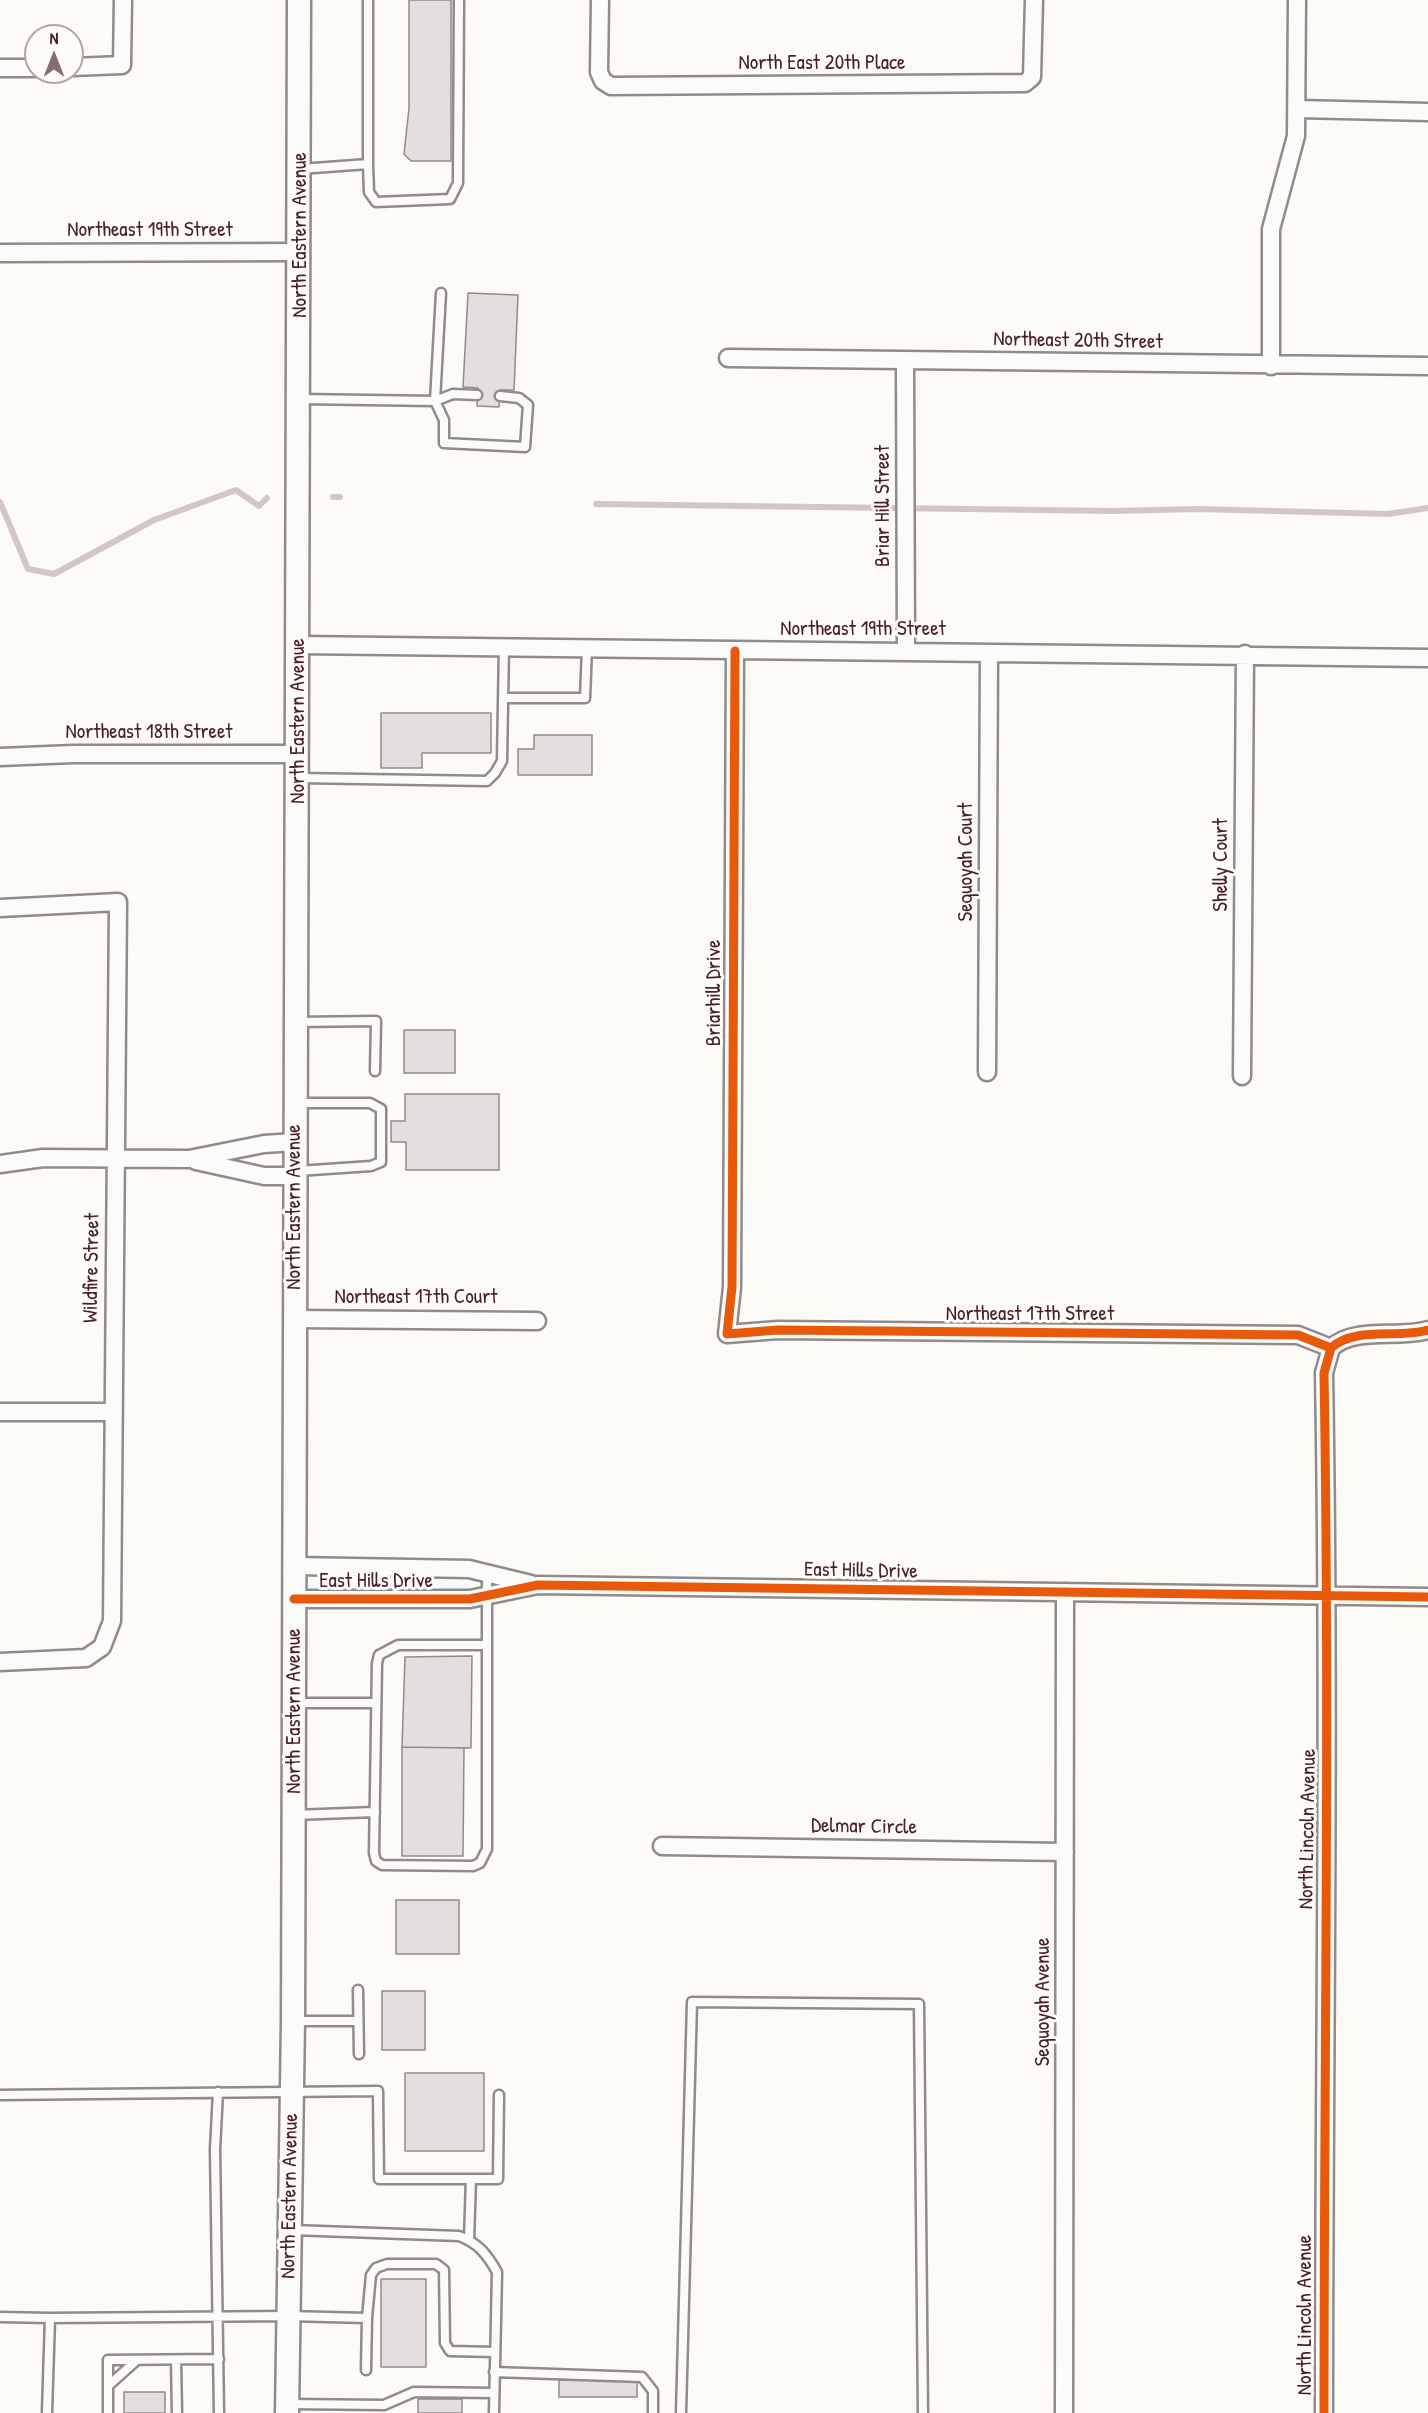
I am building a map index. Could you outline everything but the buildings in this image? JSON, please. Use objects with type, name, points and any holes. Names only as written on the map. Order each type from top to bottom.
[{"type":"main road","name":"North Eastern Avenue","points":[[287,2409],[293,2021],[299,0]]},
{"type":"street","points":[[84,67],[122,65],[123,0]]},
{"type":"street","name":"North East 20th Place","points":[[600,0],[599,72],[603,81],[610,86],[1012,84],[1025,82],[1032,77],[1034,0]]},
{"type":"street","points":[[1271,366],[1271,229],[1296,136],[1298,110],[1297,0]]},
{"type":"street","points":[[0,68],[24,68]]},
{"type":"street","points":[[1298,110],[1428,112]]},
{"type":"street","name":"Northeast 19th Street","points":[[0,253],[300,252]]},
{"type":"street","name":"Northeast 20th Street","points":[[728,358],[1428,366]]},
{"type":"street","name":"Briar Hill Street","points":[[905,361],[906,651]]},
{"type":"street","name":"Northeast 19th Street","points":[[298,645],[504,646],[735,651],[1245,654],[1428,658]]},
{"type":"street","name":"Briarhill Drive","points":[[727,1334],[732,1287],[735,651]]},
{"type":"street","name":"Sequoyah Court","points":[[987,1072],[989,653]]},
{"type":"street","name":"Shelly Court","points":[[1242,1076],[1245,654]]},
{"type":"street","name":"Northeast 18th Street","points":[[0,757],[74,754],[298,754]]},
{"type":"street","name":"Wildfire Street","points":[[0,908],[118,902],[112,1621],[109,1634],[102,1647],[86,1658],[0,1662]]},
{"type":"street","points":[[189,1159],[264,1144],[295,1142]]},
{"type":"street","points":[[0,1164],[43,1158],[189,1159],[264,1176],[295,1174]]},
{"type":"street","name":"Northeast 17th Court","points":[[294,1319],[537,1321]]},
{"type":"street","name":"Northeast 17th Street","points":[[727,1334],[789,1330],[1298,1335],[1331,1348]]},
{"type":"street","points":[[1331,1348],[1346,1338],[1402,1336],[1428,1330]]},
{"type":"street","name":"North Lincoln Avenue","points":[[1324,2413],[1323,2067],[1328,1595],[1324,1373],[1331,1348]]},
{"type":"street","points":[[0,1412],[113,1412]]},
{"type":"street","name":"East Hills Drive","points":[[294,1566],[469,1569],[538,1585],[1428,1597]]},
{"type":"street","name":"East Hills Drive","points":[[294,1599],[470,1599],[538,1585]]},
{"type":"street","name":"Sequoyah Avenue","points":[[1065,1592],[1065,2413]]},
{"type":"street","name":"Delmar Circle","points":[[662,1846],[1065,1852]]},
{"type":"lane","points":[[368,0],[369,192],[376,202],[450,199],[458,183],[459,0]]},
{"type":"lane","points":[[300,169],[368,164]]},
{"type":"lane","points":[[441,294],[435,401],[444,420],[444,443],[525,447],[528,405],[519,398],[500,396]]},
{"type":"lane","points":[[299,399],[435,401],[453,394],[477,395]]},
{"type":"lane","points":[[298,778],[487,781],[495,773],[502,760],[504,646]]},
{"type":"lane","points":[[503,698],[585,698],[587,648]]},
{"type":"lane","points":[[296,1022],[376,1021],[375,1071]]},
{"type":"lane","points":[[295,1103],[370,1103],[381,1109],[382,1138],[381,1162],[370,1166],[295,1174]]},
{"type":"lane","points":[[486,1645],[398,1645],[388,1648],[379,1655],[374,1853],[376,1861],[382,1865],[473,1866],[484,1857],[487,1573]]},
{"type":"lane","points":[[294,1703],[376,1703]]},
{"type":"lane","points":[[294,1815],[375,1812]]},
{"type":"lane","points":[[358,1990],[359,2054]]},
{"type":"lane","points":[[681,2413],[692,2002],[919,2004],[923,2413]]},
{"type":"lane","points":[[293,2021],[358,2021]]},
{"type":"lane","points":[[0,2095],[378,2091],[379,2179],[498,2179],[499,2095]]},
{"type":"lane","points":[[218,2092],[215,2149],[219,2413]]},
{"type":"lane","points":[[469,2240],[471,2179]]},
{"type":"lane","points":[[290,2230],[459,2236],[469,2240],[488,2256],[497,2272],[494,2413]]},
{"type":"lane","points":[[366,2370],[370,2275],[376,2268],[387,2264],[436,2264],[444,2270],[445,2343],[450,2351],[495,2352]]},
{"type":"lane","points":[[0,2317],[288,2316],[367,2319]]},
{"type":"lane","points":[[47,2413],[50,2318]]},
{"type":"lane","points":[[108,2413],[108,2361],[219,2359]]},
{"type":"lane","points":[[108,2386],[137,2360]]},
{"type":"lane","points":[[176,2360],[177,2413]]},
{"type":"lane","points":[[495,2372],[642,2376],[653,2391],[653,2413]]},
{"type":"lane","points":[[287,2409],[376,2409],[414,2392],[494,2393]]},
{"type":"waterway","points":[[0,502],[28,569],[54,574],[154,520],[236,490],[259,506],[267,498]]},
{"type":"waterway","points":[[333,497],[340,497]]},
{"type":"waterway","points":[[596,504],[1113,511],[1198,509],[1388,514],[1428,508]]},
{"type":"cycle path","points":[[735,651],[732,1287],[727,1334],[778,1330],[1298,1335],[1331,1348]]},
{"type":"cycle path","points":[[1324,2413],[1327,1763],[1324,1373],[1331,1348],[1341,1341],[1364,1335],[1403,1334],[1428,1330]]},
{"type":"cycle path","points":[[294,1599],[470,1599],[538,1585],[1428,1597]]}]
